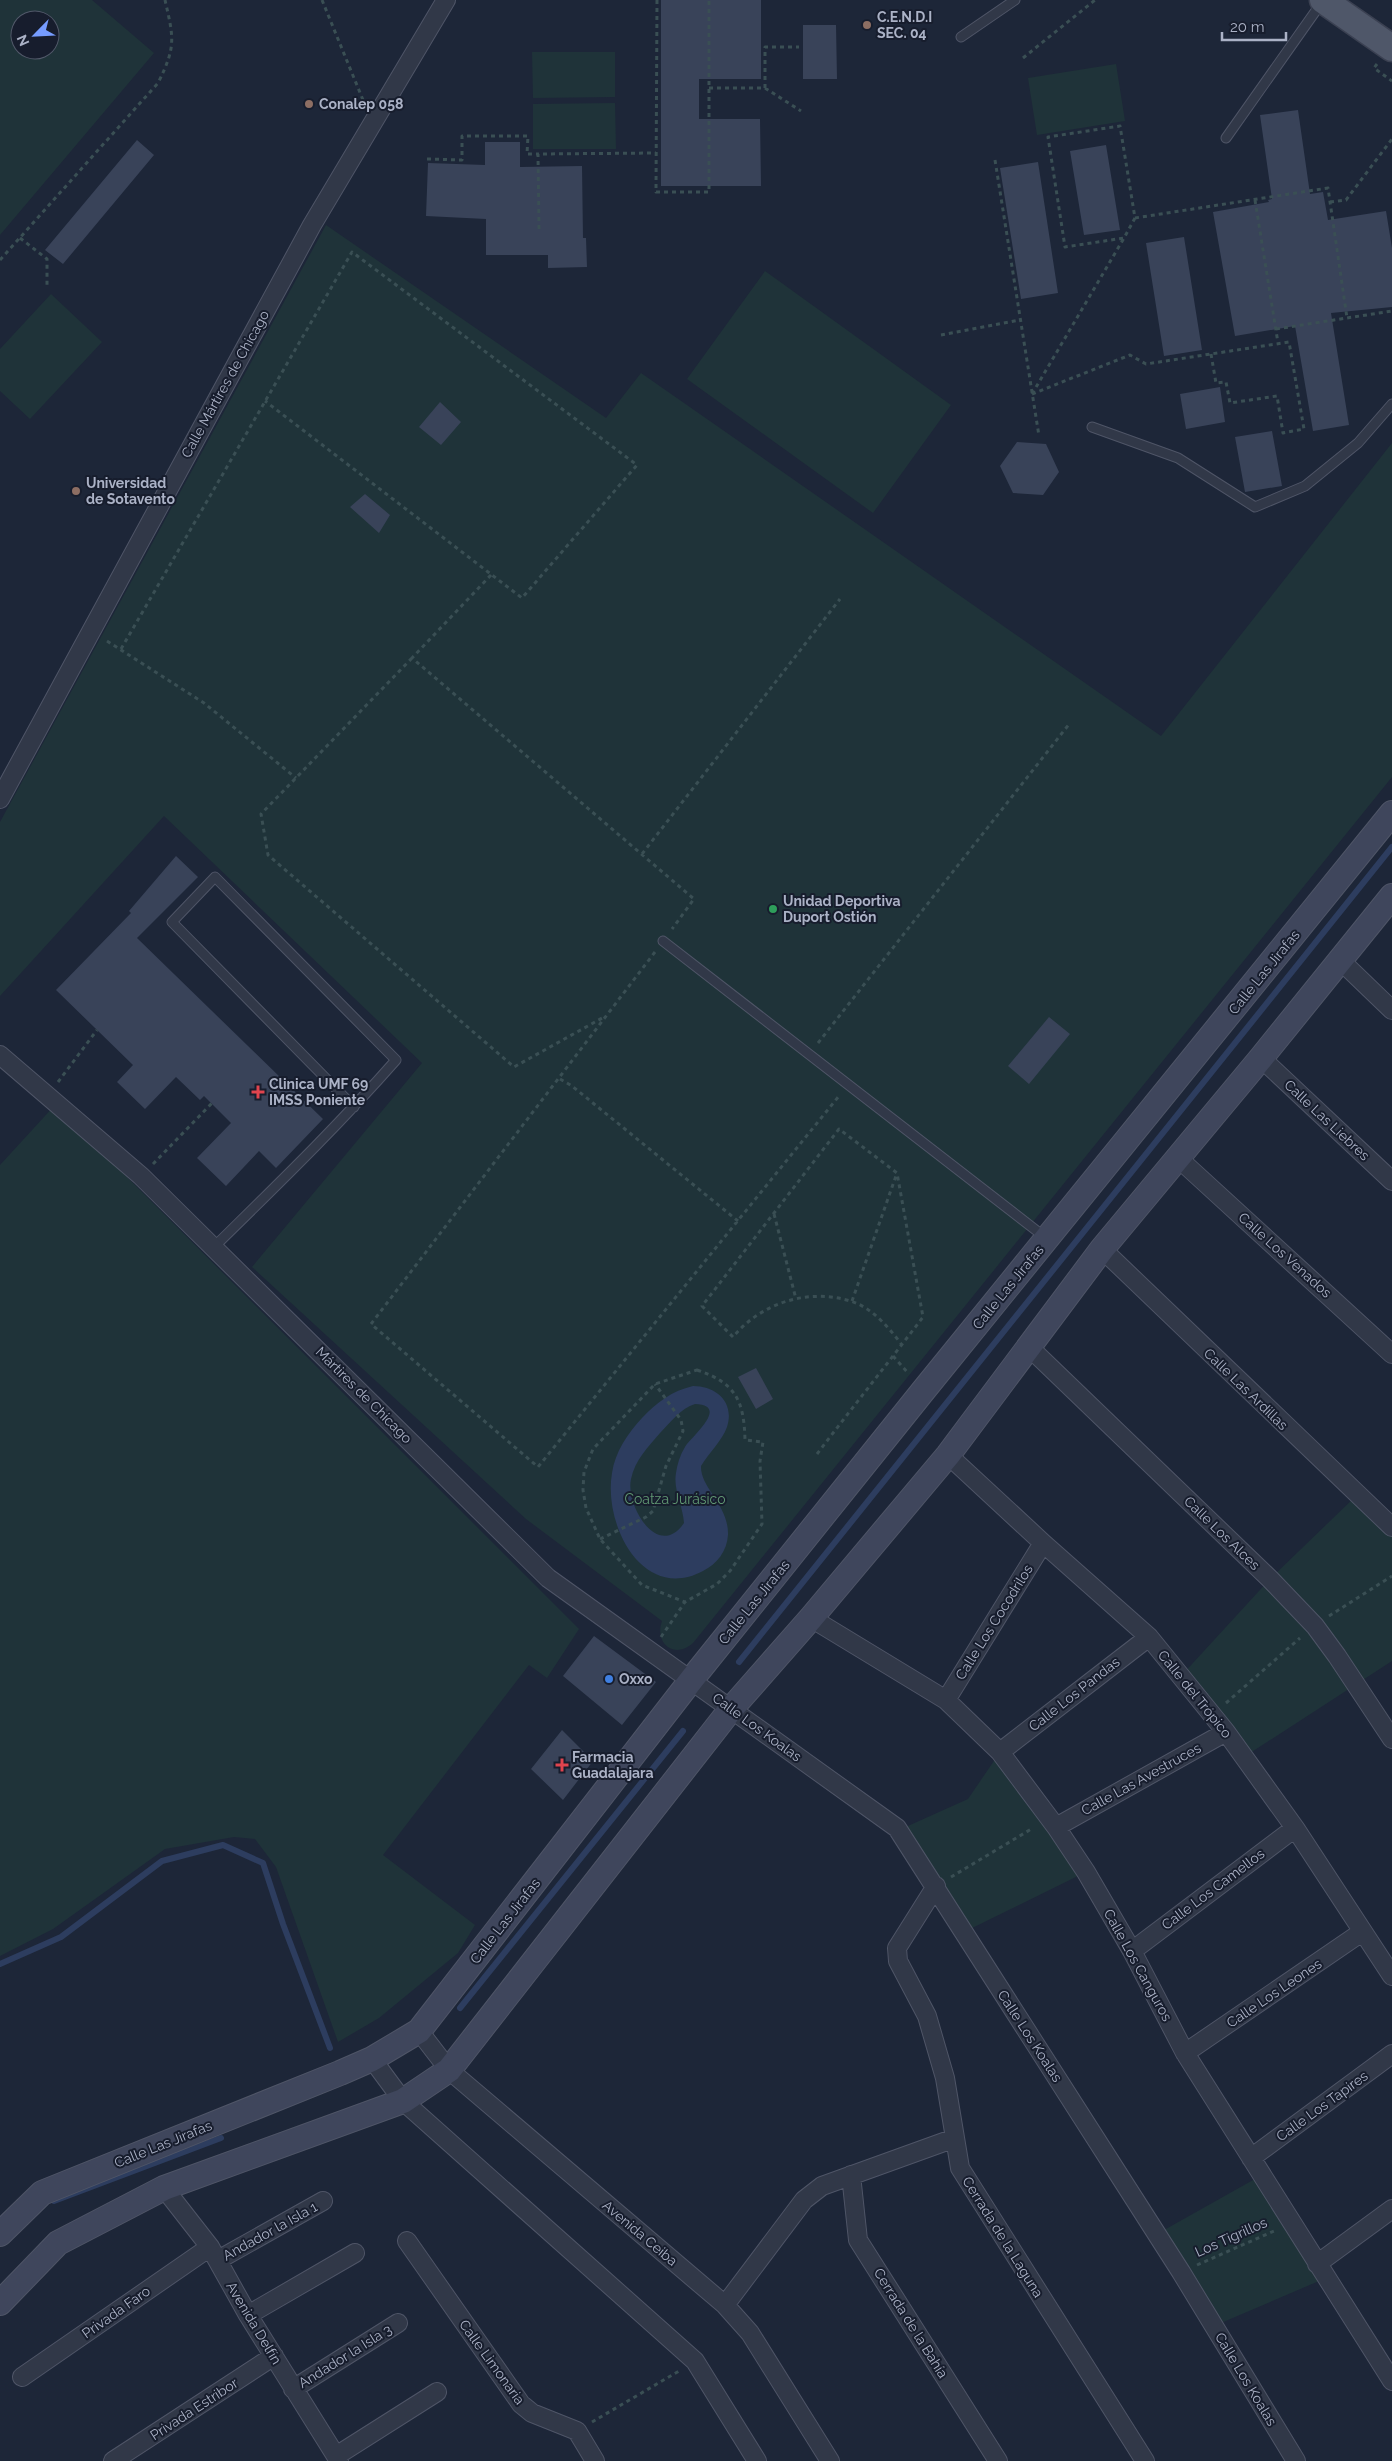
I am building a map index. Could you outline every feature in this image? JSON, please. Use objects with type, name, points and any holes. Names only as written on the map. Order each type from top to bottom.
[{"type":"main road","points":[[1323,0],[1392,48]]},
{"type":"main road","name":"Calle Las Jirafas","points":[[0,2234],[42,2193],[372,2059],[419,2031],[692,1679],[1392,813]]},
{"type":"main road","points":[[0,2303],[58,2243],[164,2188],[403,2100],[449,2070],[731,1709],[811,1618],[948,1454],[1102,1249],[1261,1058],[1392,896]]},
{"type":"street","name":"Calle Mártires de Chicago","points":[[0,799],[89,632],[312,225],[446,0]]},
{"type":"street","points":[[1340,960],[1392,1010]]},
{"type":"street","points":[[0,1055],[47,1096]]},
{"type":"street","name":"Calle Las Liebres","points":[[1261,1058],[1392,1181]]},
{"type":"street","name":"Mártires de Chicago","points":[[47,1096],[141,1176],[214,1246],[548,1578],[692,1679]]},
{"type":"street","name":"Calle Los Venados","points":[[1177,1157],[1392,1354]]},
{"type":"street","name":"Calle Las Ardillas","points":[[1102,1249],[1392,1527]]},
{"type":"street","name":"Calle Los Alces","points":[[1029,1347],[1270,1579],[1314,1626],[1347,1670],[1392,1740]]},
{"type":"street","name":"Calle del Trópico","points":[[948,1454],[1043,1543],[1149,1637],[1226,1732],[1295,1828],[1392,1976]]},
{"type":"street","name":"Calle Los Cocodrilos","points":[[946,1700],[1043,1543]]},
{"type":"street","name":"Calle Los Canguros","points":[[811,1618],[946,1700],[1000,1752],[1086,1872],[1132,1951],[1185,2053],[1317,2264],[1386,2358],[1392,2381]]},
{"type":"street","name":"Calle Los Pandas","points":[[1000,1752],[1149,1637]]},
{"type":"street","name":"Calle Los Koalas","points":[[692,1679],[897,1828],[936,1886],[1181,2272],[1296,2461]]},
{"type":"street","name":"Calle Las Avestruces","points":[[1052,1823],[1226,1732]]},
{"type":"street","name":"Calle Los Camellos","points":[[1132,1951],[1295,1828]]},
{"type":"street","name":"Cerrada de la Laguna","points":[[936,1886],[897,1948],[898,1961],[927,2016],[945,2078],[960,2168],[1145,2461]]},
{"type":"street","name":"Calle Los Leones","points":[[1185,2053],[1362,1932]]},
{"type":"street","name":"Avenida Ceiba","points":[[419,2031],[449,2070],[725,2305],[750,2333],[830,2461]]},
{"type":"street","name":"Calle Los Tapires","points":[[1251,2158],[1392,2054]]},
{"type":"street","points":[[372,2059],[403,2100],[695,2362],[757,2461]]},
{"type":"street","points":[[725,2305],[804,2200],[822,2186],[955,2138]]},
{"type":"street","name":"Cerrada de la Bahía","points":[[851,2175],[858,2240],[998,2461]]},
{"type":"street","name":"Avenida Delfín","points":[[164,2188],[214,2254],[248,2315],[337,2458]]},
{"type":"street","name":"Andador la Isla 1","points":[[214,2254],[323,2201]]},
{"type":"street","points":[[1317,2264],[1392,2209]]},
{"type":"street","name":"Calle Limonaria","points":[[406,2241],[521,2404],[532,2413],[577,2431]]},
{"type":"street","points":[[248,2315],[355,2253]]},
{"type":"street","name":"Privada Faro","points":[[22,2378],[214,2254]]},
{"type":"street","name":"Andador la Isla 3","points":[[293,2389],[398,2323]]},
{"type":"street","name":"Privada Estribor","points":[[113,2461],[274,2356]]},
{"type":"street","points":[[337,2458],[437,2392]]},
{"type":"street","points":[[577,2431],[595,2461]]},
{"type":"lane","points":[[961,37],[1015,0]]},
{"type":"lane","points":[[1226,138],[1323,0]]},
{"type":"lane","points":[[1092,427],[1178,458],[1254,507],[1305,486],[1358,443],[1392,404]]},
{"type":"lane","points":[[214,1246],[354,1107],[396,1060],[215,877],[172,922],[354,1107]]},
{"type":"lane","points":[[662,941],[1047,1239]]},
{"type":"path","points":[[0,260],[158,84],[172,56],[172,31],[165,0]]},
{"type":"path","points":[[322,0],[372,122]]},
{"type":"path","points":[[657,0],[656,192],[708,192],[709,0]]},
{"type":"path","points":[[1023,58],[1095,0]]},
{"type":"path","points":[[765,88],[765,47],[799,47]]},
{"type":"path","points":[[1374,68],[1392,81]]},
{"type":"path","points":[[709,88],[765,88],[801,111]]},
{"type":"path","points":[[1032,394],[1124,238],[1135,218],[1120,126],[1048,137],[1065,247],[1124,238]]},
{"type":"path","points":[[427,159],[462,160],[462,136],[528,136],[527,154],[656,153]]},
{"type":"path","points":[[1330,202],[1346,200],[1392,138]]},
{"type":"path","points":[[538,154],[539,229]]},
{"type":"path","points":[[995,160],[1039,436]]},
{"type":"path","points":[[1135,218],[1328,188],[1348,318]]},
{"type":"path","points":[[1255,200],[1278,343]]},
{"type":"path","points":[[20,238],[46,259],[46,287]]},
{"type":"path","points":[[121,649],[265,401],[352,252],[637,465],[522,598],[265,401]]},
{"type":"path","points":[[1276,329],[1392,311]]},
{"type":"path","points":[[941,335],[1020,320]]},
{"type":"path","points":[[1032,394],[1130,356],[1146,364],[1278,343],[1289,342],[1304,429],[1283,433],[1277,396],[1230,403],[1226,382],[1216,383],[1211,354]]},
{"type":"path","points":[[492,574],[261,814],[268,855],[514,1066],[607,1016]]},
{"type":"path","points":[[642,854],[840,599]]},
{"type":"path","points":[[89,632],[121,649],[204,702],[296,778]]},
{"type":"path","points":[[412,658],[694,899],[560,1079],[371,1324],[538,1467],[848,1086]]},
{"type":"path","points":[[808,1055],[1070,723]]},
{"type":"path","points":[[47,1096],[97,1030]]},
{"type":"path","points":[[560,1079],[572,1086],[738,1221]]},
{"type":"path","points":[[141,1176],[214,1101]]},
{"type":"path","points":[[817,1454],[902,1345],[923,1317],[897,1173],[839,1129],[702,1306],[733,1336],[745,1322],[764,1309],[796,1298],[833,1298],[852,1301],[880,1320],[902,1345]]},
{"type":"path","points":[[852,1301],[897,1173]]},
{"type":"path","points":[[774,1214],[796,1298]]},
{"type":"path","points":[[652,1650],[685,1602],[717,1584],[730,1571],[762,1524],[760,1460],[763,1442],[745,1440],[741,1407],[733,1392],[719,1378],[697,1370],[655,1384],[593,1450],[586,1462],[583,1490],[586,1508],[600,1539],[642,1585],[685,1602]]},
{"type":"path","points":[[600,1539],[646,1517],[653,1511],[666,1466],[683,1431],[681,1420],[655,1384]]},
{"type":"path","points":[[1212,1716],[1314,1626],[1392,1576]]},
{"type":"path","points":[[936,1886],[1052,1823]]},
{"type":"path","name":"Los Tigrillos","points":[[1181,2272],[1291,2223]]},
{"type":"path","points":[[577,2431],[695,2362]]},
{"type":"green space","points":[[0,0],[92,0],[154,53],[0,235]]},
{"type":"green space","points":[[532,52],[615,52],[615,97],[533,98]]},
{"type":"green space","points":[[1116,64],[1125,121],[1037,135],[1028,78]]},
{"type":"green space","points":[[615,103],[616,149],[533,149],[533,104]]},
{"type":"green space","name":"Unidad Deportiva Duport Ostión","points":[[326,225],[606,418],[641,373],[1161,736],[1392,443],[1392,777],[693,1643],[679,1650],[667,1647],[663,1642],[660,1629],[662,1621],[526,1519],[252,1267],[422,1063],[164,816],[0,996],[0,822]]},
{"type":"green space","points":[[765,271],[951,405],[873,513],[687,379]]},
{"type":"green space","points":[[51,294],[102,342],[30,419],[0,391],[0,349]]},
{"type":"green space","points":[[55,1105],[579,1629],[547,1678],[529,1665],[383,1855],[475,1925],[458,1953],[379,2018],[338,2042],[276,1867],[255,1839],[234,1837],[165,1849],[53,1929],[0,1956],[0,1165]]},
{"type":"green space","points":[[1357,1495],[1384,1520],[1392,1512],[1392,1661],[1244,1757],[1181,1676],[1270,1579]]},
{"type":"green space","points":[[1000,1752],[1086,1872],[964,1932],[899,1830],[968,1799]]},
{"type":"green space","points":[[1262,2175],[1326,2278],[1214,2326],[1157,2234]]},
{"type":"water","points":[[693,1386],[709,1389],[716,1392],[726,1403],[729,1418],[727,1427],[701,1466],[705,1482],[724,1515],[728,1535],[723,1552],[713,1565],[703,1571],[681,1578],[662,1576],[645,1568],[632,1554],[621,1535],[614,1515],[611,1493],[614,1465],[619,1450],[627,1436],[653,1407],[665,1398]],"holes":[[[695,1404],[705,1406],[709,1410],[709,1416],[685,1447],[676,1470],[676,1486],[684,1523],[674,1533],[664,1536],[654,1533],[638,1514],[633,1502],[630,1490],[633,1472],[647,1449],[676,1416]]]},
{"type":"building","points":[[661,0],[761,0],[761,79],[699,79],[699,119],[760,119],[761,186],[661,186]]},
{"type":"building","points":[[803,25],[836,25],[837,79],[803,79]]},
{"type":"building","points":[[1298,110],[1310,194],[1323,192],[1328,220],[1386,211],[1392,248],[1392,307],[1331,313],[1349,425],[1313,431],[1295,326],[1235,336],[1213,212],[1269,202],[1268,200],[1272,199],[1260,115]]},
{"type":"building","points":[[137,140],[154,155],[63,264],[45,250]]},
{"type":"building","points":[[485,142],[520,142],[520,167],[582,166],[583,238],[586,238],[587,267],[548,268],[548,255],[486,255],[486,219],[426,216],[428,163],[485,165]]},
{"type":"building","points":[[1106,145],[1120,230],[1084,235],[1070,151]]},
{"type":"building","points":[[1038,162],[1058,293],[1021,299],[1000,168]]},
{"type":"building","points":[[1184,237],[1202,350],[1164,356],[1146,243]]},
{"type":"building","points":[[1220,387],[1225,422],[1186,429],[1180,394]]},
{"type":"building","points":[[440,402],[461,422],[441,445],[419,427]]},
{"type":"building","points":[[1272,431],[1282,486],[1245,492],[1235,437]]},
{"type":"building","points":[[1017,442],[1046,444],[1059,472],[1043,495],[1013,493],[1000,466]]},
{"type":"building","points":[[365,494],[390,515],[379,533],[350,507]]},
{"type":"building","points":[[176,856],[198,877],[137,938],[323,1119],[276,1168],[259,1151],[226,1186],[197,1158],[231,1123],[204,1096],[200,1100],[176,1077],[145,1109],[117,1082],[133,1065],[56,990],[131,913],[129,911]]},
{"type":"building","points":[[1049,1017],[1070,1034],[1029,1084],[1008,1066]]},
{"type":"building","points":[[756,1368],[773,1399],[756,1409],[738,1377]]},
{"type":"building","name":"Oxxo","points":[[594,1636],[656,1682],[622,1725],[563,1676]]},
{"type":"building","name":"Farmacia Guadalajara","points":[[562,1730],[593,1761],[563,1800],[531,1769]]},
{"type":"waterway","points":[[739,1662],[1392,847]]},
{"type":"waterway","points":[[460,2008],[683,1731]]},
{"type":"waterway","points":[[0,1964],[61,1937],[162,1861],[223,1845],[263,1863],[283,1924],[330,2048]]},
{"type":"waterway","points":[[54,2201],[221,2138]]},
{"type":"place","name":"C.E.N.D.I SEC. 04","points":[[867,25]]},
{"type":"place","name":"Conalep 058","points":[[309,104]]},
{"type":"place","name":"Universidad de Sotavento","points":[[76,491]]},
{"type":"place","name":"Unidad Deportiva Duport Ostión","points":[[773,909]]},
{"type":"place","name":"Clinica UMF 69 IMSS Poniente","points":[[258,1092]]},
{"type":"place","name":"Oxxo","points":[[609,1679]]},
{"type":"place","name":"Farmacia Guadalajara","points":[[562,1765]]},
{"type":"park label","name":"Coatza Jurásico","points":[[675,1499]]}]
